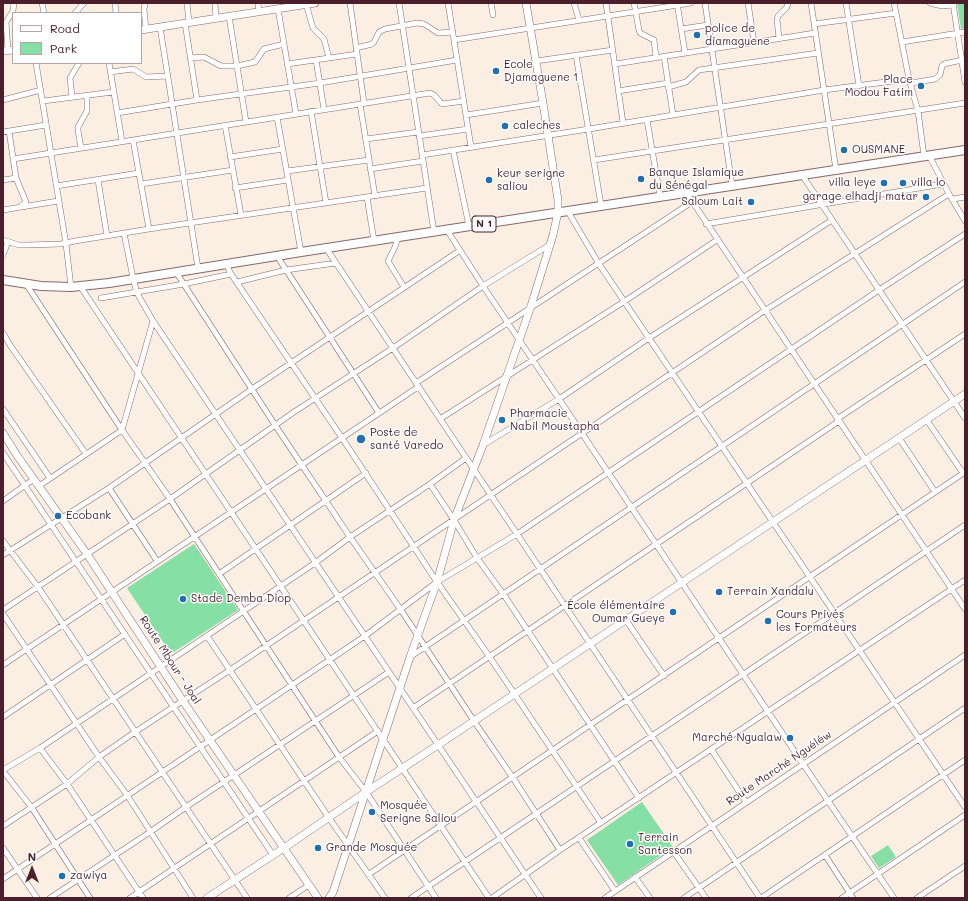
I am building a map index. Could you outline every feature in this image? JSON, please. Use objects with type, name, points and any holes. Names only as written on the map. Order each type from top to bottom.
[{"type":"highway","name":"N 1","points":[[3,280],[41,286],[71,287],[108,283],[567,210],[965,150]]},
{"type":"main road","points":[[144,29],[259,12],[282,6],[315,3]]},
{"type":"main road","points":[[329,898],[333,892],[410,657],[437,582],[454,520],[474,470],[520,340],[551,244],[558,212],[558,200],[526,3]]},
{"type":"main road","points":[[207,898],[474,722],[965,394]]},
{"type":"main road","name":"Route Mbour - Joal","points":[[3,434],[62,517],[183,701],[318,898]]},
{"type":"street","points":[[76,12],[84,3]]},
{"type":"street","points":[[144,29],[145,3]]},
{"type":"street","points":[[187,3],[190,58],[197,100]]},
{"type":"street","points":[[215,3],[216,18]]},
{"type":"street","points":[[258,3],[259,12]]},
{"type":"street","points":[[350,3],[360,76],[366,139],[375,196]]},
{"type":"street","points":[[399,3],[434,232]]},
{"type":"street","points":[[448,3],[471,147]]},
{"type":"street","points":[[491,3],[493,15]]},
{"type":"street","points":[[574,3],[579,20]]},
{"type":"street","points":[[606,3],[623,124]]},
{"type":"street","points":[[634,3],[640,32],[654,40],[656,57]]},
{"type":"street","points":[[454,40],[691,3]]},
{"type":"street","points":[[704,3],[732,185]]},
{"type":"street","points":[[748,3],[754,42]]},
{"type":"street","points":[[779,38],[778,16],[787,7],[788,3]]},
{"type":"street","points":[[811,3],[836,170]]},
{"type":"street","points":[[846,3],[859,86]]},
{"type":"street","points":[[894,3],[927,156],[965,221]]},
{"type":"street","points":[[930,3],[942,6],[953,4],[964,67],[965,82]]},
{"type":"street","points":[[306,4],[313,28],[324,39],[329,58]]},
{"type":"street","points":[[677,4],[684,53]]},
{"type":"street","points":[[282,6],[284,44],[296,114]]},
{"type":"street","points":[[8,50],[6,22],[12,13]]},
{"type":"street","points":[[814,24],[896,13]]},
{"type":"street","points":[[229,16],[246,122]]},
{"type":"street","points":[[356,48],[372,44],[381,30],[420,23],[438,33],[453,32]]},
{"type":"street","points":[[681,29],[708,25]]},
{"type":"street","points":[[160,27],[198,268]]},
{"type":"street","points":[[902,42],[965,32]]},
{"type":"street","points":[[615,64],[815,33]]},
{"type":"street","points":[[190,58],[204,57],[221,66],[237,66],[255,62],[264,49],[284,44]]},
{"type":"street","points":[[536,61],[612,50]]},
{"type":"street","points":[[618,90],[684,84],[698,70],[818,53]]},
{"type":"street","points":[[287,64],[357,54]]},
{"type":"street","points":[[576,55],[601,205]]},
{"type":"street","points":[[664,56],[673,115]]},
{"type":"street","points":[[316,60],[324,109]]},
{"type":"street","points":[[117,113],[320,83],[457,60]]},
{"type":"street","points":[[422,155],[548,134],[623,124],[824,90],[936,79],[940,75],[944,64],[962,60]]},
{"type":"street","points":[[36,64],[66,244],[71,287]]},
{"type":"street","points":[[72,98],[70,78],[78,64]]},
{"type":"street","points":[[109,64],[122,141]]},
{"type":"street","points":[[110,72],[130,68],[146,78],[168,76]]},
{"type":"street","points":[[3,100],[41,90]]},
{"type":"street","points":[[43,101],[113,92]]},
{"type":"street","points":[[13,159],[413,95],[430,93],[434,95],[442,104],[464,101]]},
{"type":"street","points":[[81,148],[78,127],[87,111],[87,96]]},
{"type":"street","points":[[466,115],[543,103]]},
{"type":"street","points":[[594,160],[965,103]]},
{"type":"street","points":[[311,111],[326,203]]},
{"type":"street","points":[[278,117],[301,252]]},
{"type":"street","points":[[647,120],[660,196]]},
{"type":"street","points":[[21,206],[26,202],[16,178],[6,132],[46,125]]},
{"type":"street","points":[[225,125],[241,216]]},
{"type":"street","points":[[366,139],[468,129]]},
{"type":"street","points":[[133,140],[149,229]]},
{"type":"street","points":[[230,157],[283,149]]},
{"type":"street","points":[[453,150],[468,226]]},
{"type":"street","points":[[287,172],[369,160]]},
{"type":"street","points":[[370,169],[423,161]]},
{"type":"street","points":[[141,184],[233,170]]},
{"type":"street","points":[[56,186],[139,173]]},
{"type":"street","points":[[802,175],[965,418]]},
{"type":"street","points":[[3,180],[16,178]]},
{"type":"street","points":[[98,180],[107,236]]},
{"type":"street","points":[[235,188],[288,180]]},
{"type":"street","points":[[706,224],[943,184]]},
{"type":"street","points":[[3,256],[5,241],[27,246],[66,244],[75,241],[191,222],[427,188]]},
{"type":"street","points":[[686,192],[764,311],[965,609]]},
{"type":"street","points":[[3,826],[67,784],[99,757],[135,732],[304,621],[764,311],[949,194]]},
{"type":"street","points":[[367,197],[374,241]]},
{"type":"street","points":[[952,199],[965,197]]},
{"type":"street","points":[[3,210],[58,200]]},
{"type":"street","points":[[3,665],[379,413],[507,322],[599,264],[692,202]]},
{"type":"street","points":[[567,210],[599,264],[624,302],[965,807]]},
{"type":"street","points":[[483,445],[559,399],[649,338],[832,220]]},
{"type":"street","points":[[447,230],[459,251],[520,340],[802,764],[894,898]]},
{"type":"street","points":[[124,233],[137,293],[153,321],[541,898]]},
{"type":"street","points":[[3,879],[330,660],[401,610],[437,582],[517,534],[790,349],[965,234]]},
{"type":"street","points":[[398,237],[388,261],[404,287]]},
{"type":"street","points":[[440,419],[624,302],[717,240]]},
{"type":"street","points":[[3,610],[170,499],[275,425],[393,348],[483,286],[551,244]]},
{"type":"street","points":[[326,248],[760,898],[965,760]]},
{"type":"street","points":[[3,555],[109,488],[144,462],[459,251]]},
{"type":"street","points":[[277,256],[379,413]]},
{"type":"street","points":[[237,282],[286,270],[336,263]]},
{"type":"street","points":[[226,264],[231,274],[437,582],[515,694],[601,823]]},
{"type":"street","points":[[176,272],[275,425],[401,610],[560,850]]},
{"type":"street","points":[[101,298],[137,293],[231,274]]},
{"type":"street","points":[[410,657],[504,595],[965,282]]},
{"type":"street","points":[[26,284],[122,430],[170,499],[315,721],[366,792],[436,898]]},
{"type":"street","points":[[80,286],[490,898],[526,876],[560,850],[965,580]]},
{"type":"street","points":[[39,486],[122,430],[153,321]]},
{"type":"street","points":[[3,333],[86,454]]},
{"type":"street","points":[[413,708],[965,334]]},
{"type":"street","points":[[3,409],[50,478]]},
{"type":"street","points":[[369,874],[964,473],[926,420]]},
{"type":"street","points":[[899,438],[935,492]]},
{"type":"street","points":[[3,453],[152,673],[200,747],[225,781],[273,855]]},
{"type":"street","points":[[90,898],[54,845],[32,808],[3,771],[40,748],[243,612],[466,458]]},
{"type":"street","points":[[219,574],[290,524],[366,474]]},
{"type":"street","points":[[3,501],[34,479]]},
{"type":"street","points":[[430,484],[477,558],[504,595],[639,798]]},
{"type":"street","points":[[109,488],[157,561]]},
{"type":"street","points":[[411,898],[965,525]]},
{"type":"street","points":[[3,541],[38,587],[88,660],[247,898]]},
{"type":"street","points":[[3,614],[99,757],[127,795],[193,898]]},
{"type":"street","points":[[626,620],[664,676]]},
{"type":"street","points":[[3,717],[125,634]]},
{"type":"street","points":[[207,636],[348,846],[385,898]]},
{"type":"street","name":"Route Marché Nguéléw","points":[[605,898],[711,825],[965,655]]},
{"type":"street","points":[[50,898],[389,672]]},
{"type":"street","points":[[684,898],[965,708]]},
{"type":"street","points":[[130,898],[378,731]]},
{"type":"street","points":[[40,748],[67,784],[143,898]]},
{"type":"street","points":[[711,749],[746,802]]},
{"type":"street","points":[[842,898],[965,815]]},
{"type":"street","points":[[579,838],[615,891]]},
{"type":"street","points":[[3,848],[37,898]]},
{"type":"street","points":[[673,851],[706,898]]},
{"type":"street","points":[[825,855],[853,898]]},
{"type":"street","points":[[917,898],[965,866]]},
{"type":"street","points":[[635,877],[650,898]]},
{"type":"street","points":[[289,898],[309,885]]},
{"type":"green space","points":[[957,3],[965,3],[965,28],[961,29]]},
{"type":"green space","name":"Stade Demba Diop","points":[[194,544],[238,610],[171,654],[127,588]]},
{"type":"green space","name":"Terrain Santesson","points":[[642,802],[673,847],[618,885],[587,840]]},
{"type":"green space","points":[[888,845],[896,857],[879,868],[871,856]]},
{"type":"place","name":"police de diamaguene","points":[[697,35]]},
{"type":"place","name":"Ecole Djamaguene 1","points":[[496,71]]},
{"type":"place","name":"Place Modou Fatim","points":[[921,86]]},
{"type":"place","name":"caleches","points":[[505,126]]},
{"type":"place","name":"OUSMANE","points":[[844,150]]},
{"type":"place","name":"Banque Islamique du Sénégal","points":[[641,179]]},
{"type":"place","name":"keur serigne saliou","points":[[489,180]]},
{"type":"place","name":"villa leye","points":[[884,183]]},
{"type":"place","name":"villa lo","points":[[903,183]]},
{"type":"place","name":"garage elhadji matar","points":[[926,197]]},
{"type":"place","name":"Saloum Lait","points":[[751,202]]},
{"type":"place","name":"Pharmacie Nabil Moustapha","points":[[502,420]]},
{"type":"place","name":"Poste de santé Varedo","points":[[361,439]]},
{"type":"place","name":"Ecobank","points":[[58,516]]},
{"type":"place","name":"Terrain Xandalu","points":[[719,592]]},
{"type":"place","name":"Stade Demba Diop","points":[[183,599]]},
{"type":"place","name":"École élémentaire Oumar Gueye","points":[[673,612]]},
{"type":"place","name":"Cours Privés les Formateurs","points":[[768,621]]},
{"type":"place","name":"Marché Ngualaw","points":[[790,738]]},
{"type":"place","name":"Mosquée Serigne Saliou","points":[[372,812]]},
{"type":"place","name":"Terrain Santesson","points":[[630,844]]},
{"type":"place","name":"Grande Mosquée","points":[[318,848]]},
{"type":"place","name":"zawiya","points":[[62,876]]}]
